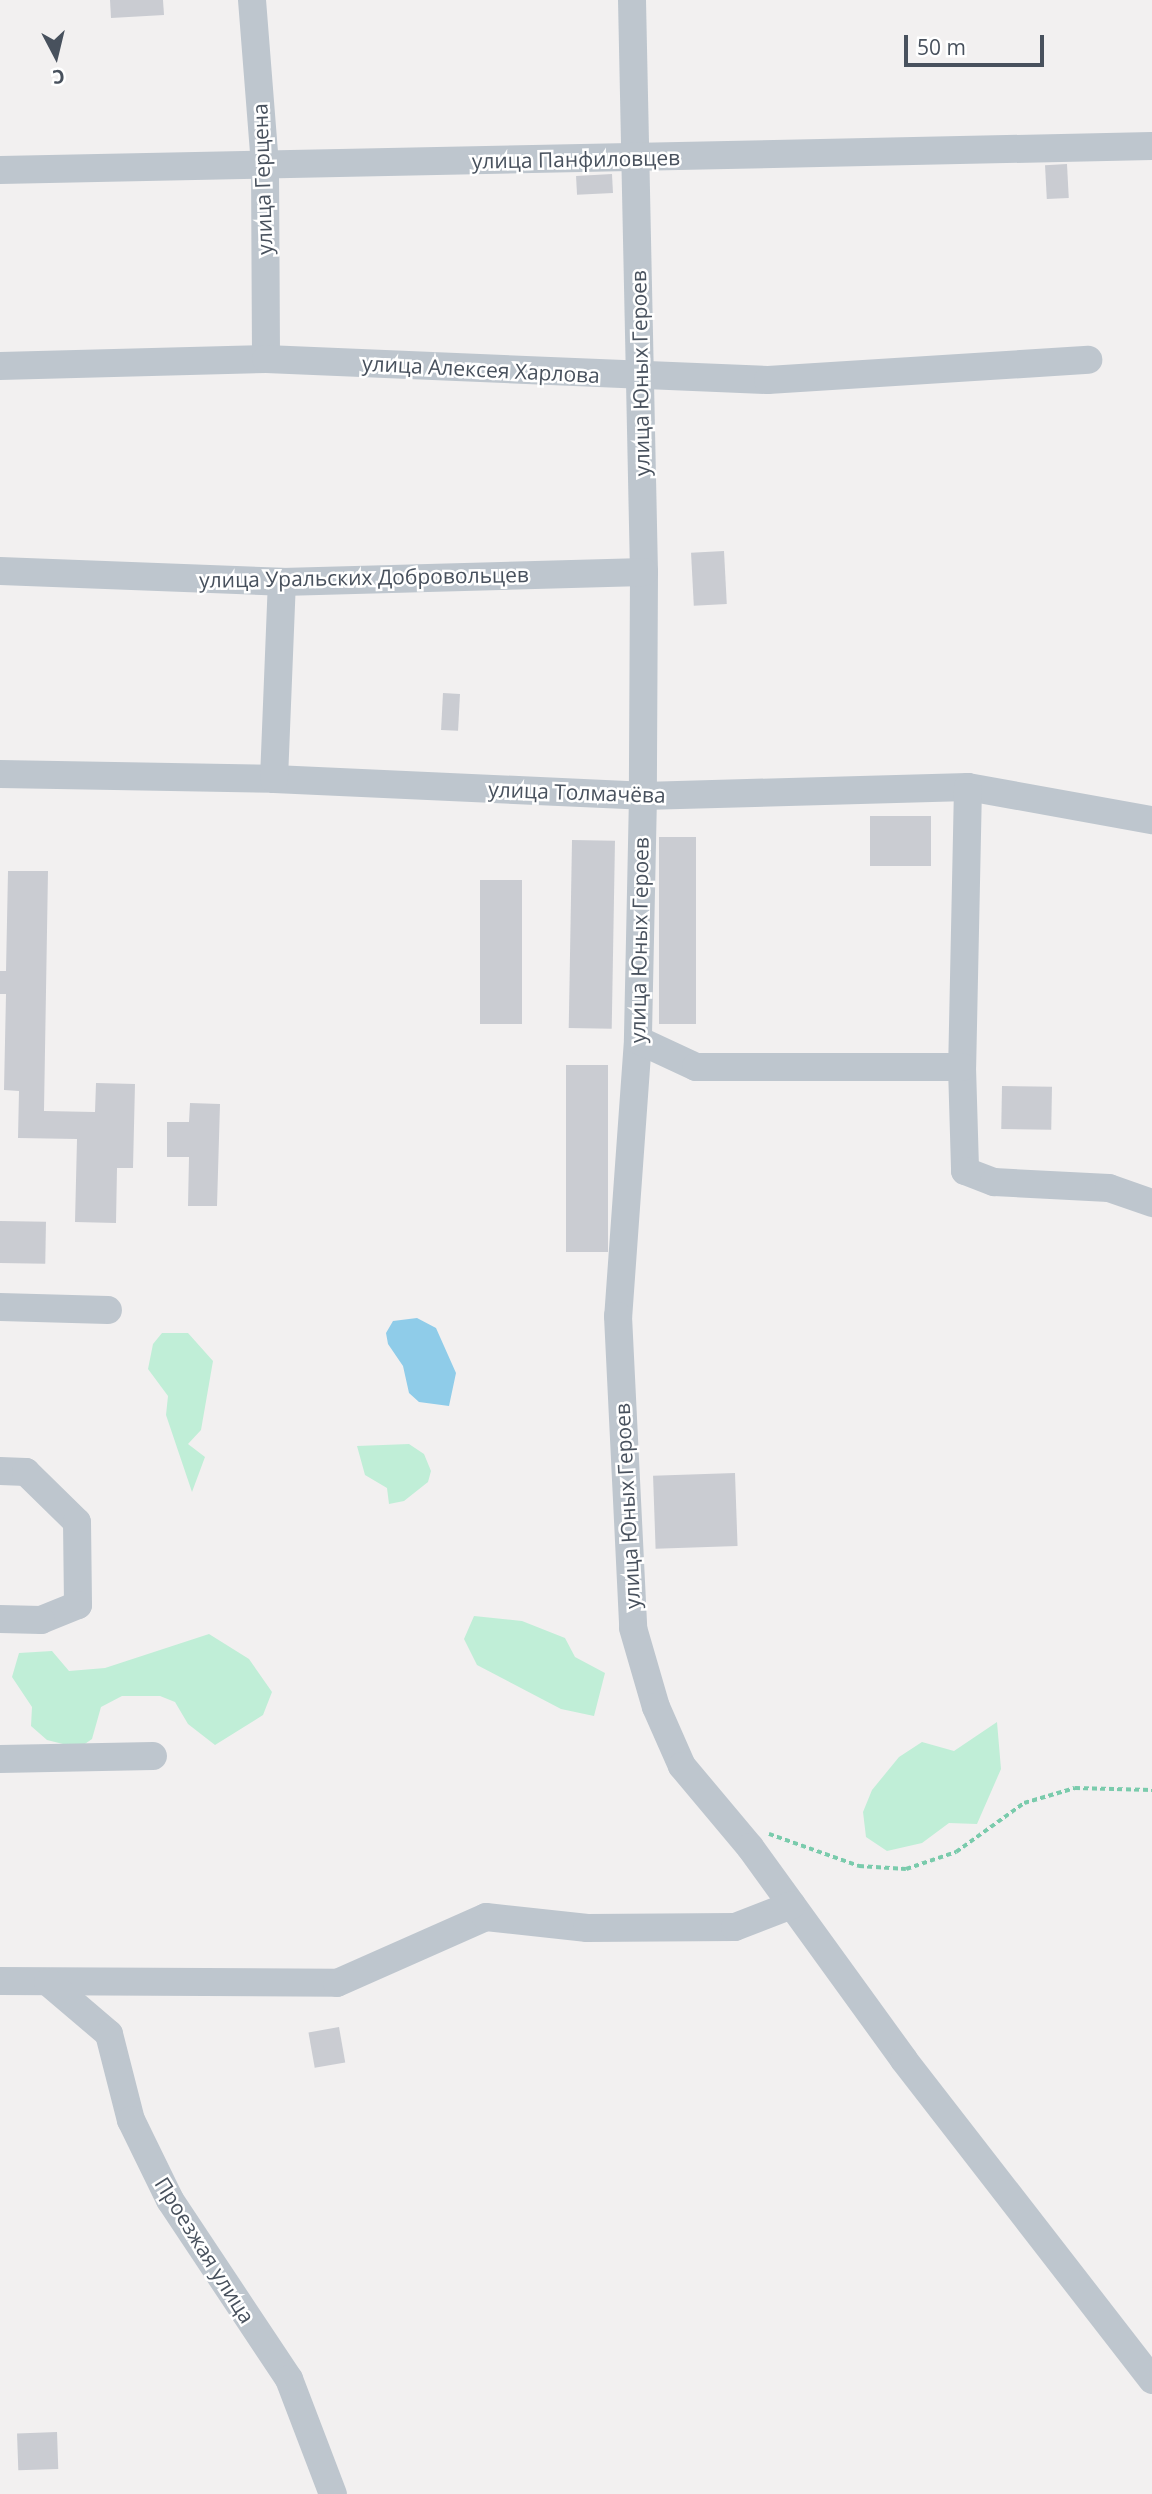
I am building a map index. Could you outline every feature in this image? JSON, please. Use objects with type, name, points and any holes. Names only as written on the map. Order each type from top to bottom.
[{"type":"street","name":"улица Герцена","points":[[252,0],[265,165],[266,359]]},
{"type":"street","name":"улица Юных Героев","points":[[632,0],[644,572],[643,796],[638,1040],[618,1316],[633,1628],[656,1707],[682,1766],[735,1830],[929,2092],[1152,2380]]},
{"type":"street","name":"улица Панфиловцев","points":[[0,170],[636,159],[1152,146]]},
{"type":"street","name":"улица Алексея Харлова","points":[[0,366],[266,359],[768,380],[1088,359]]},
{"type":"street","name":"улица Уральских Добровольцев","points":[[0,572],[282,582],[644,572]]},
{"type":"street","points":[[274,779],[282,582]]},
{"type":"street","name":"улица Толмачёва","points":[[0,774],[274,779],[643,796],[968,787],[1152,820]]},
{"type":"street","points":[[968,787],[962,1067],[965,1171],[994,1182],[1110,1188],[1152,1203]]},
{"type":"street","points":[[638,1040],[696,1067],[962,1067]]},
{"type":"street","points":[[0,1307],[107,1310]]},
{"type":"street","points":[[0,1471],[26,1472],[78,1522],[78,1605],[41,1620],[0,1619]]},
{"type":"street","points":[[0,1759],[153,1756]]},
{"type":"street","points":[[0,1981],[337,1983],[486,1917],[587,1928],[735,1927],[792,1905]]},
{"type":"street","name":"Проезжая улица","points":[[48,1982],[109,2034],[131,2120],[170,2200],[289,2379],[333,2494]]},
{"type":"path","points":[[735,1830],[780,1835],[859,1866],[906,1869],[956,1852],[1024,1803],[1075,1788],[1152,1790]]},
{"type":"green space","points":[[162,1333],[188,1333],[213,1361],[201,1430],[188,1444],[205,1457],[192,1492],[166,1415],[168,1396],[148,1369],[153,1344]]},
{"type":"green space","points":[[409,1444],[424,1454],[431,1471],[428,1482],[404,1501],[389,1504],[387,1488],[365,1475],[357,1446]]},
{"type":"green space","points":[[474,1616],[522,1621],[565,1638],[575,1657],[605,1673],[594,1716],[561,1709],[477,1665],[464,1639]]},
{"type":"green space","points":[[209,1634],[249,1659],[272,1692],[263,1715],[215,1745],[188,1724],[175,1702],[160,1696],[122,1696],[101,1707],[92,1739],[79,1748],[47,1740],[31,1726],[32,1707],[12,1677],[19,1653],[52,1651],[69,1671],[105,1668]]},
{"type":"green space","points":[[997,1722],[1001,1769],[977,1824],[949,1823],[922,1843],[887,1851],[866,1837],[863,1812],[872,1790],[899,1757],[922,1742],[954,1751]]},
{"type":"water","points":[[417,1318],[436,1328],[456,1373],[449,1406],[419,1402],[409,1393],[403,1366],[388,1344],[386,1333],[393,1321]]},
{"type":"building","points":[[110,0],[163,0],[164,15],[111,18]]},
{"type":"building","points":[[1067,164],[1069,198],[1047,199],[1045,165]]},
{"type":"building","points":[[612,174],[613,193],[577,195],[576,176]]},
{"type":"building","points":[[724,551],[727,604],[694,606],[691,553]]},
{"type":"building","points":[[443,693],[460,694],[458,731],[441,730]]},
{"type":"building","points":[[870,816],[931,816],[931,866],[870,866]]},
{"type":"building","points":[[659,837],[696,837],[696,1024],[659,1024]]},
{"type":"building","points":[[572,840],[615,841],[612,1029],[569,1028]]},
{"type":"building","points":[[8,871],[48,871],[44,1111],[95,1112],[96,1083],[135,1084],[133,1168],[117,1168],[116,1223],[75,1222],[77,1139],[18,1138],[19,1091],[4,1090],[6,994],[0,994],[0,971],[6,971]]},
{"type":"building","points":[[480,880],[522,880],[522,1024],[480,1024]]},
{"type":"building","points":[[566,1065],[608,1065],[608,1252],[566,1252]]},
{"type":"building","points":[[1002,1086],[1052,1087],[1051,1130],[1001,1129]]},
{"type":"building","points":[[190,1103],[220,1104],[217,1206],[188,1206],[189,1157],[167,1157],[167,1122],[189,1122]]},
{"type":"building","points":[[0,1221],[46,1222],[45,1264],[0,1263]]},
{"type":"building","points":[[735,1473],[738,1546],[656,1549],[653,1476]]},
{"type":"building","points":[[339,2027],[345,2062],[315,2068],[308,2032]]},
{"type":"building","points":[[57,2432],[58,2469],[18,2470],[17,2433]]}]
